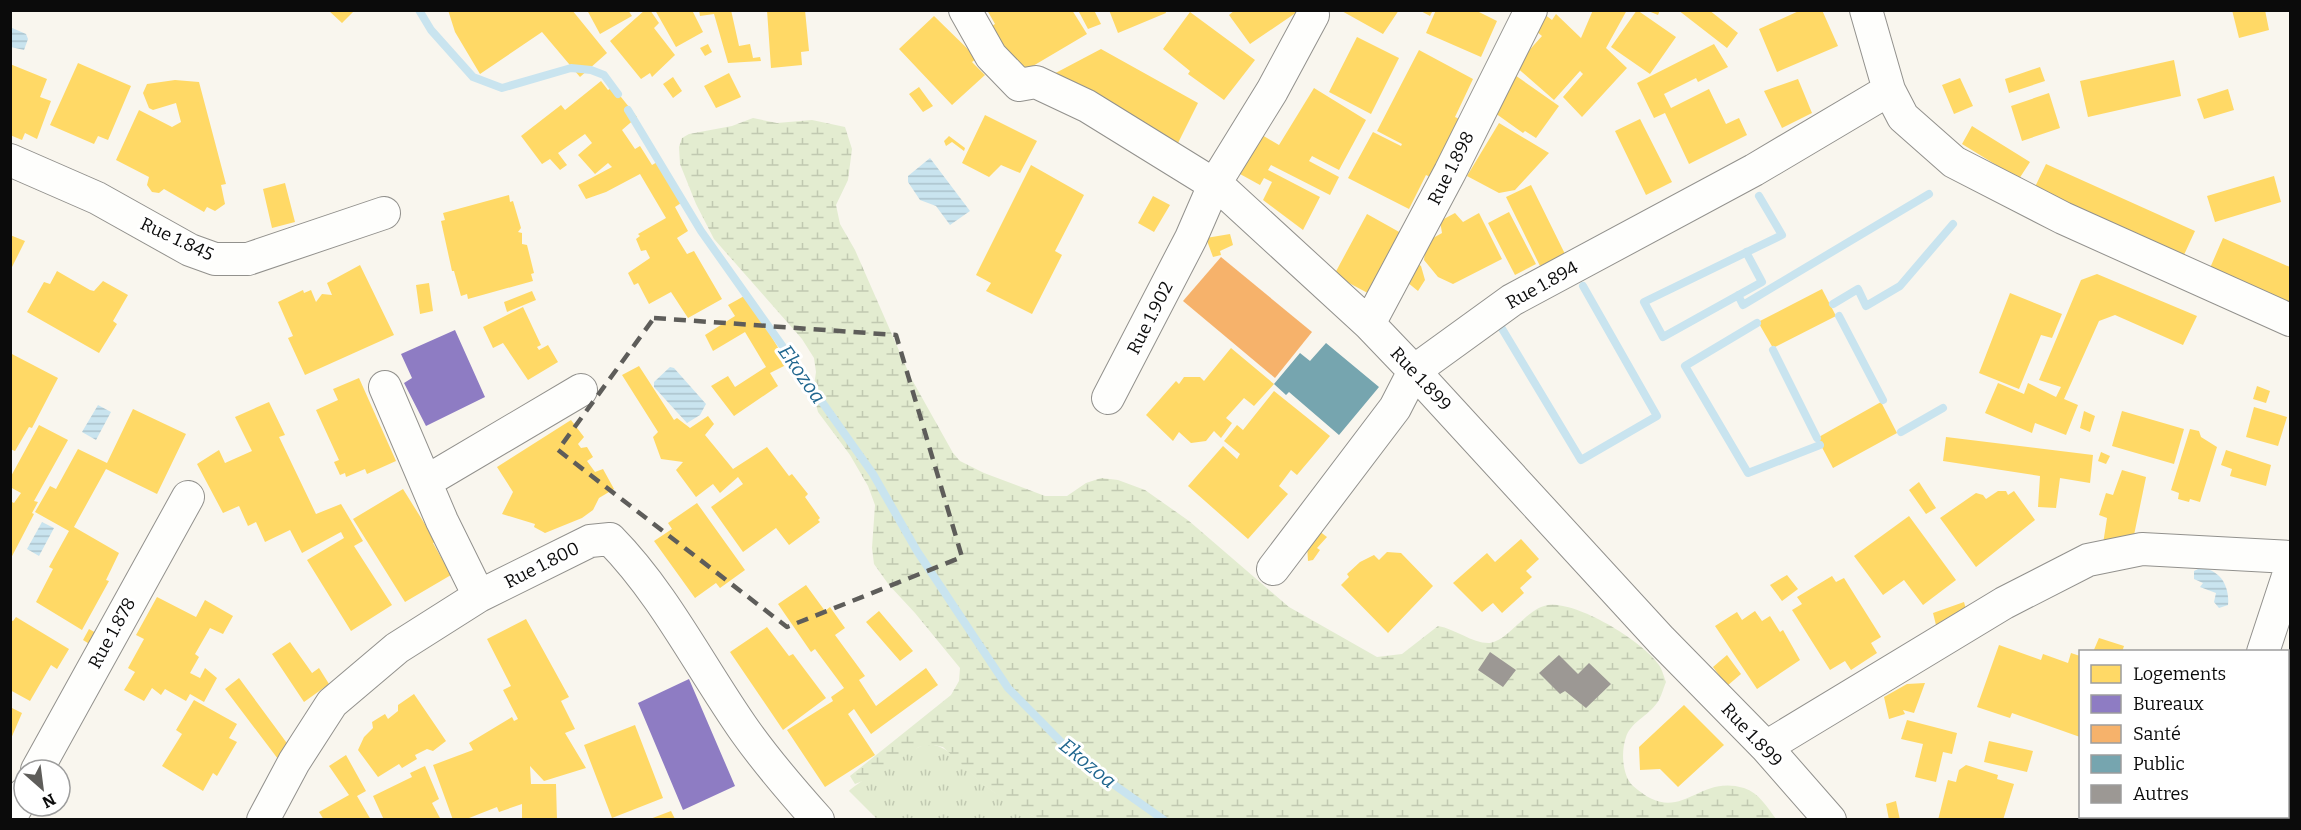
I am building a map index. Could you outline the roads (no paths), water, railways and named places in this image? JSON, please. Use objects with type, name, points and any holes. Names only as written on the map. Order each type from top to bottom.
[{"type":"street","name":"Rue 1.899","points":[[965,10],[991,56],[1019,85],[1036,82],[1087,106],[1214,185],[1369,324],[1661,640],[1766,747],[1830,819]]},
{"type":"street","name":"Rue 1.898","points":[[1369,324],[1450,172],[1531,10]]},
{"type":"street","points":[[1866,10],[1889,90],[1903,117],[1954,162],[2063,218],[2290,320]]},
{"type":"street","name":"Rue 1.902","points":[[1108,398],[1191,238],[1214,185],[1272,91],[1313,15]]},
{"type":"street","name":"Rue 1.894","points":[[1273,569],[1395,408],[1414,371],[1512,300],[1754,170],[1889,90]]},
{"type":"street","name":"Rue 1.845","points":[[10,160],[97,198],[190,250],[215,259],[248,259],[384,213]]},
{"type":"street","points":[[386,387],[442,521],[479,596]]},
{"type":"street","points":[[427,481],[581,390]]},
{"type":"street","name":"Rue 1.878","points":[[44,758],[188,497]]},
{"type":"street","name":"Rue 1.800","points":[[263,819],[294,762],[332,703],[397,648],[479,596],[590,541],[610,539],[638,567],[745,732],[790,789],[818,819]]},
{"type":"street","points":[[1766,747],[2004,603],[2088,560],[2142,549],[2290,557]]},
{"type":"street","points":[[2263,650],[2290,570]]},
{"type":"water","points":[[10,27],[26,34],[28,39],[24,50],[11,47]]},
{"type":"water","points":[[930,158],[970,211],[950,225],[936,206],[920,200],[908,182],[908,176]]},
{"type":"water","points":[[670,367],[674,368],[706,404],[700,415],[687,423],[654,387],[654,382]]},
{"type":"water","points":[[98,405],[111,412],[96,440],[82,432]]},
{"type":"water","points":[[42,522],[54,528],[39,556],[27,549]]},
{"type":"water","points":[[2200,568],[2213,572],[2222,580],[2227,591],[2228,605],[2219,608],[2214,602],[2216,593],[2200,587],[2203,583],[2194,579],[2194,571]]},
{"type":"waterway","name":"Ekozoa","points":[[419,10],[431,30],[473,77],[502,88],[571,68],[591,70],[604,75],[618,94]]},
{"type":"waterway","name":"Ekozoa","points":[[628,110],[701,231],[873,474],[917,551],[1008,688],[1079,760],[1164,820]]},
{"type":"waterway","points":[[1738,295],[1743,305],[1929,194]]},
{"type":"waterway","points":[[1746,252],[1762,282],[1663,337],[1644,302],[1782,235],[1759,196]]},
{"type":"waterway","points":[[1833,304],[1858,289],[1866,306],[1900,286],[1953,224]]},
{"type":"waterway","points":[[1501,327],[1581,460],[1657,416],[1583,286]]},
{"type":"waterway","points":[[1839,316],[1883,400]]},
{"type":"waterway","points":[[1757,323],[1685,366],[1748,473],[1820,445]]},
{"type":"waterway","points":[[1773,350],[1817,438]]},
{"type":"waterway","points":[[1901,432],[1943,408]]}]
